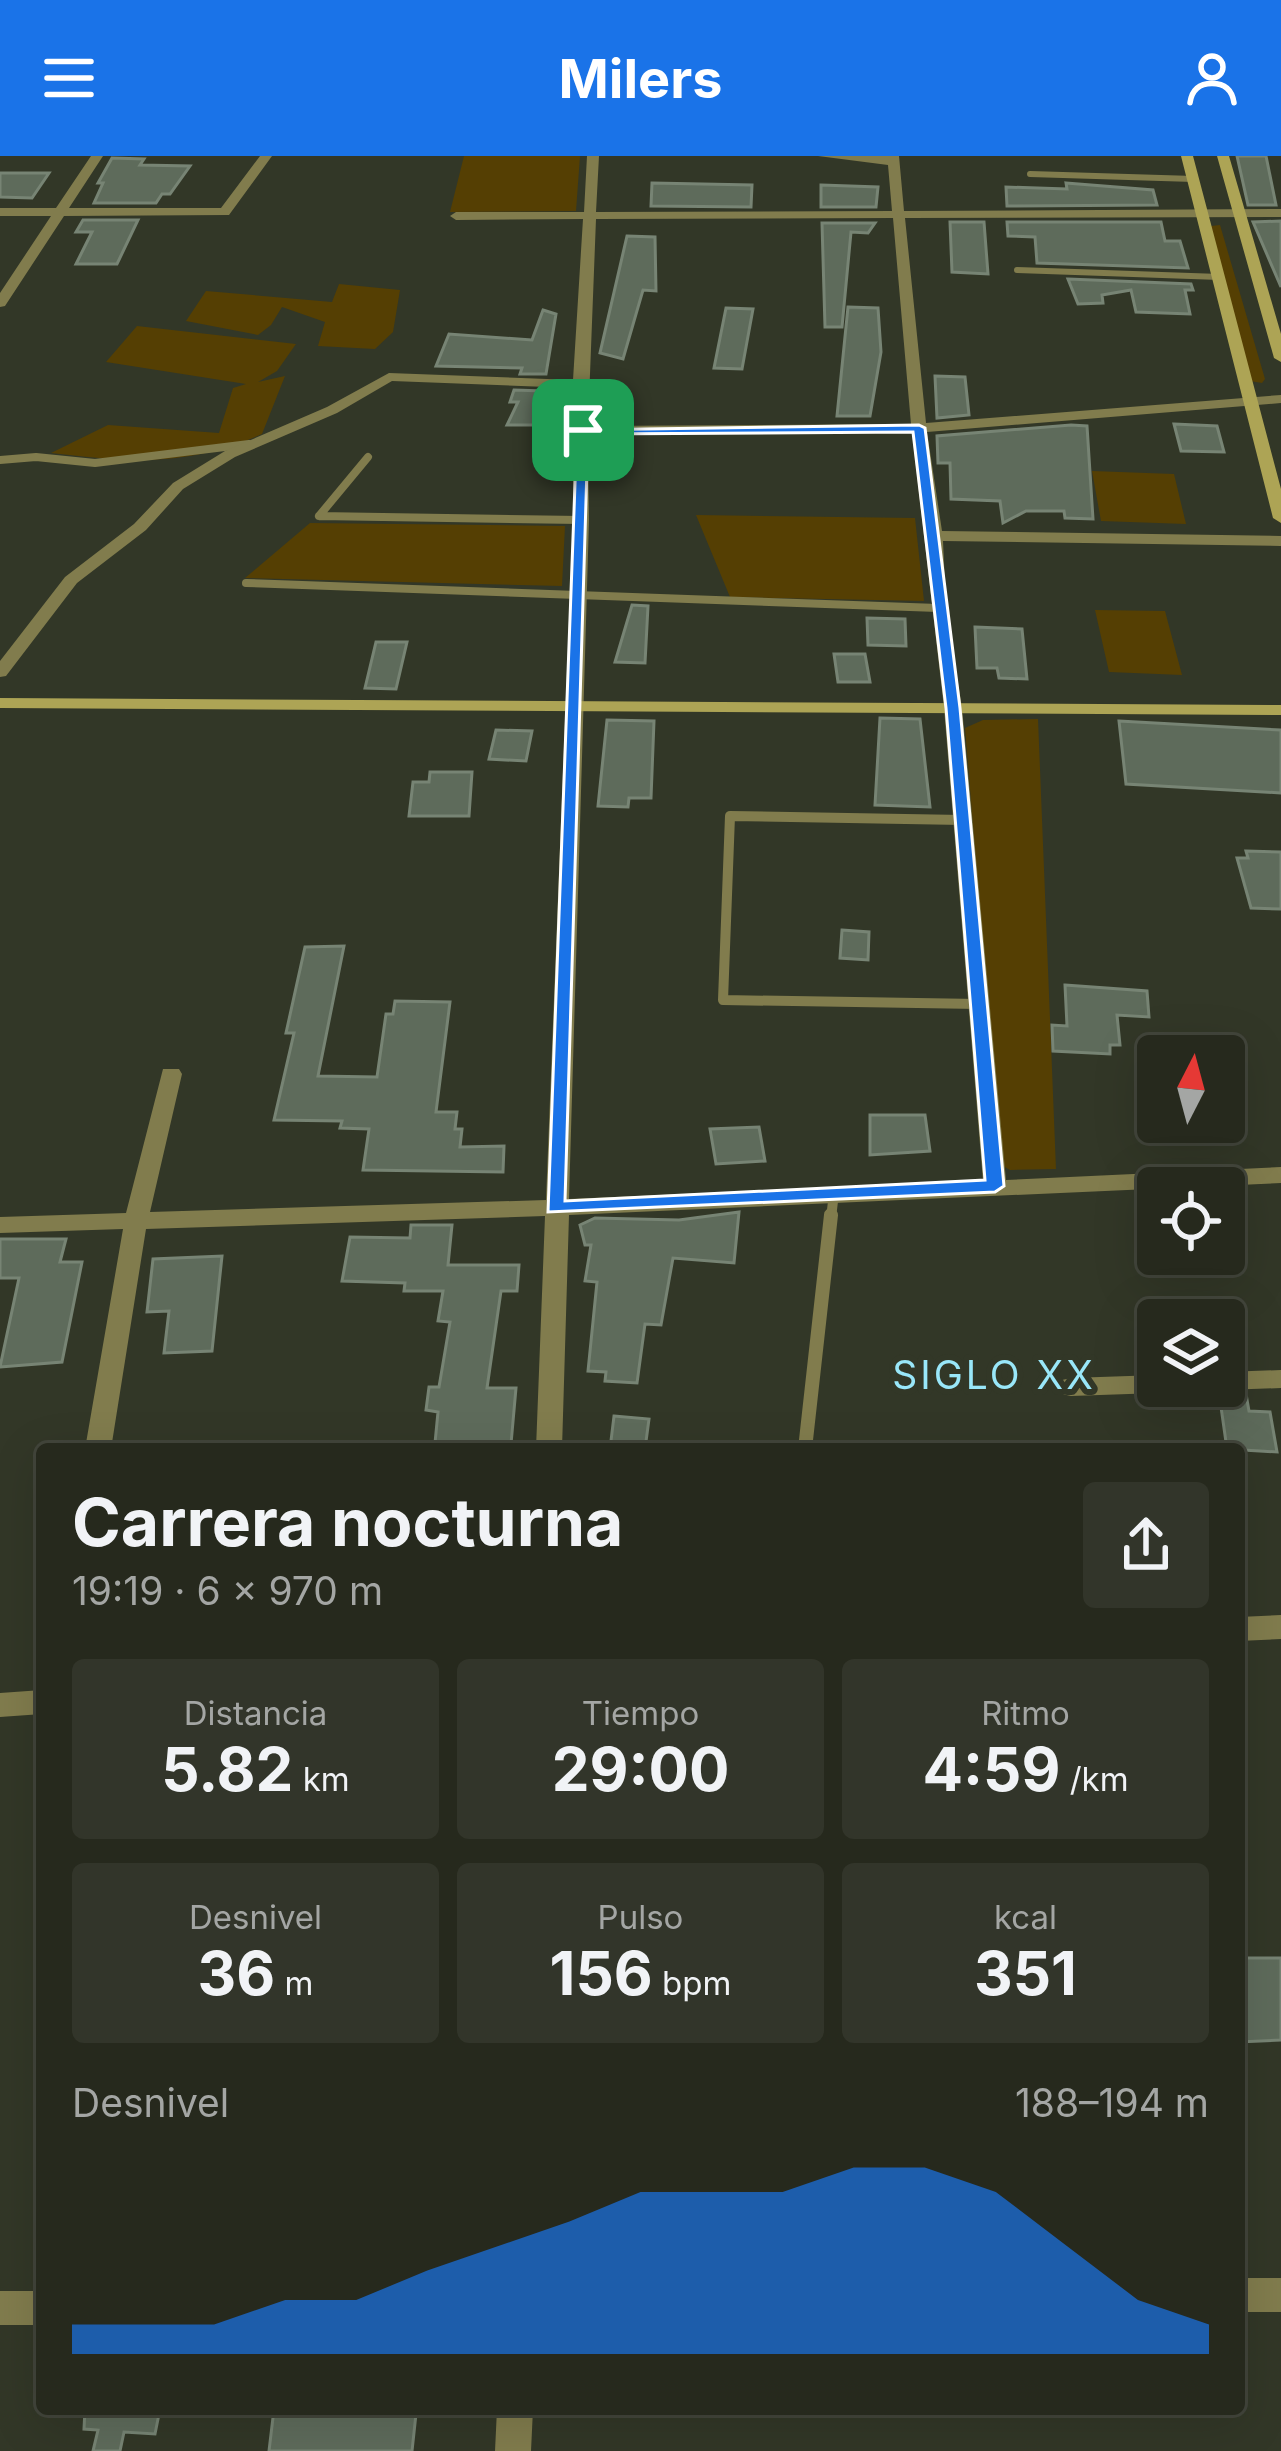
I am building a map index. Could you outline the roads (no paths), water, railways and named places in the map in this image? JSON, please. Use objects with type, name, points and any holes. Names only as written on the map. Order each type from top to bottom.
[{"type":"main road","points":[[1187,156],[1281,518]]},
{"type":"main road","points":[[1223,156],[1236,212],[1274,314],[1281,358]]},
{"type":"main road","points":[[0,703],[1281,710]]},
{"type":"street","points":[[0,303],[97,156]]},
{"type":"street","points":[[0,212],[225,212],[266,156]]},
{"type":"street","points":[[549,1443],[581,520],[580,384],[593,156]]},
{"type":"street","points":[[824,156],[893,159],[919,428],[935,536],[938,608],[953,708],[995,1186]]},
{"type":"street","points":[[456,216],[1281,213]]},
{"type":"street","points":[[0,672],[71,580],[140,527],[178,486],[230,454],[261,443],[388,377],[580,384]]},
{"type":"street","points":[[583,430],[919,428],[1253,404],[1281,398]]},
{"type":"street","points":[[1253,404],[1281,411]]},
{"type":"street","points":[[935,536],[1281,541]]},
{"type":"street","points":[[99,1443],[136,1221],[171,1074]]},
{"type":"street","points":[[0,1226],[555,1208],[1281,1175]]},
{"type":"street","points":[[1245,1380],[1281,1378]]},
{"type":"street","points":[[1071,1387],[1137,1385]]},
{"type":"street","points":[[1245,1629],[1281,1627]]},
{"type":"street","points":[[0,1705],[36,1702]]},
{"type":"street","points":[[1245,2295],[1281,2295]]},
{"type":"street","points":[[0,2308],[36,2308]]},
{"type":"street","points":[[513,2451],[515,2415]]},
{"type":"lane","points":[[1030,174],[1194,179]]},
{"type":"lane","points":[[1017,270],[1220,277]]},
{"type":"lane","points":[[0,460],[95,464],[261,443]]},
{"type":"lane","points":[[368,457],[319,516],[581,520]]},
{"type":"lane","points":[[245,583],[938,608]]},
{"type":"lane","points":[[963,820],[730,816],[723,1000],[979,1004]]},
{"type":"lane","points":[[806,1443],[834,1193]]},
{"type":"district","name":"SIGLO XX","points":[[994,1374]]}]
